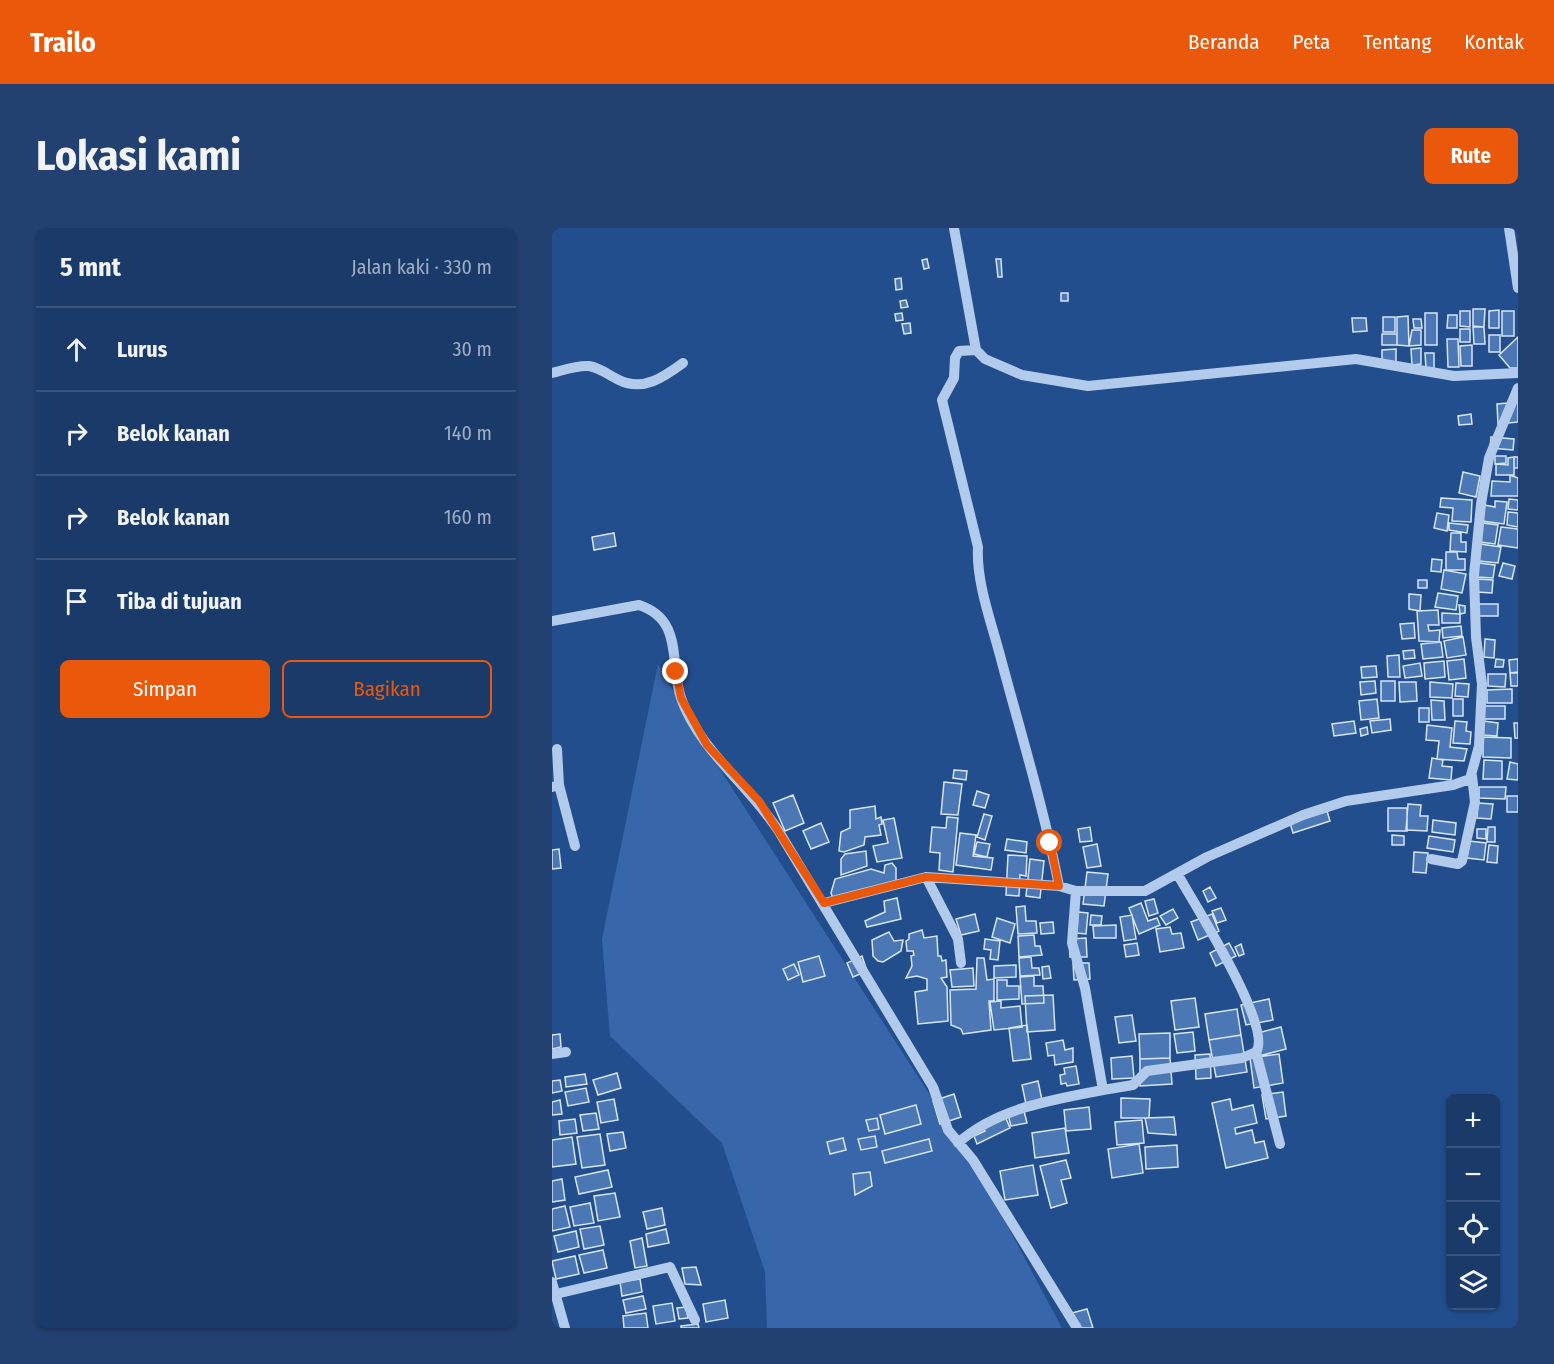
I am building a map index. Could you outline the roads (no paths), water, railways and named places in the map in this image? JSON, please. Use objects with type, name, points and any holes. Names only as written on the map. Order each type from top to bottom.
[{"type":"street","points":[[954,228],[975,350],[985,359],[1022,375],[1088,386],[1356,359],[1454,376],[1518,373]]},
{"type":"street","points":[[1509,228],[1518,288]]},
{"type":"street","points":[[975,350],[959,351],[955,358],[954,378],[942,400],[978,547],[978,559],[992,623],[1050,843],[1059,886]]},
{"type":"street","points":[[552,373],[589,366],[605,371],[627,383],[648,383],[661,379],[683,363]]},
{"type":"street","points":[[1431,859],[1458,864],[1462,861],[1475,802],[1472,776],[1479,746],[1482,684],[1476,637],[1474,575],[1481,504],[1490,458],[1518,388]]},
{"type":"street","points":[[552,621],[639,605],[652,609],[665,622],[673,642],[681,698],[707,745],[759,801],[824,903],[933,1087],[948,1130],[973,1160],[1077,1328]]},
{"type":"street","points":[[557,748],[556,786],[575,846]]},
{"type":"street","points":[[824,903],[926,877],[1059,886],[1076,891],[1145,891],[1208,857],[1303,815],[1346,801],[1466,782],[1472,776]]},
{"type":"street","points":[[1178,874],[1248,1000],[1260,1040],[1256,1052],[1280,1144]]},
{"type":"street","points":[[926,877],[958,939],[961,963]]},
{"type":"street","points":[[1076,891],[1072,943],[1084,988],[1103,1090]]},
{"type":"street","points":[[552,1054],[566,1052]]},
{"type":"street","points":[[958,1143],[978,1125],[998,1116],[1062,1098],[1133,1085],[1147,1071],[1242,1058],[1256,1052]]},
{"type":"street","points":[[556,1293],[670,1267],[673,1269],[682,1296],[695,1320]]},
{"type":"street","points":[[552,1282],[565,1328]]}]
